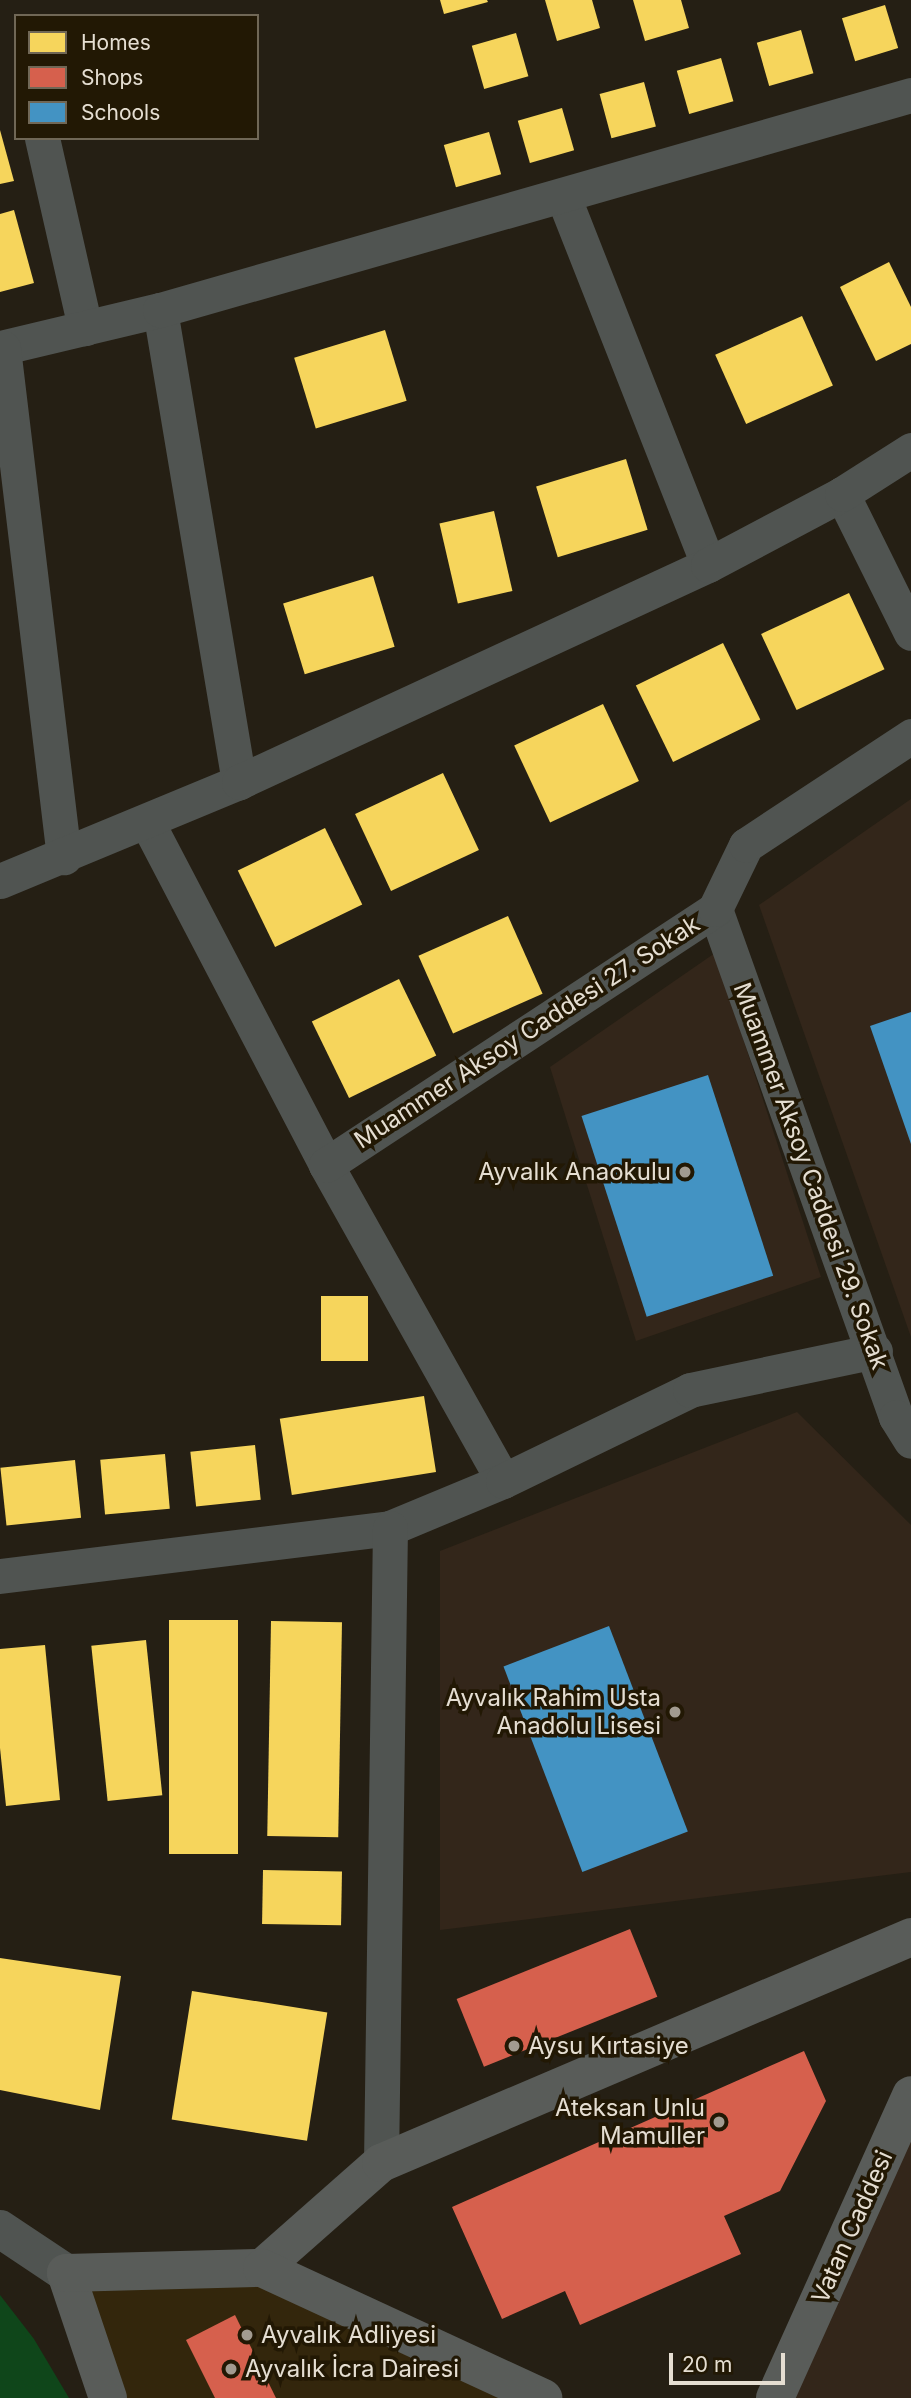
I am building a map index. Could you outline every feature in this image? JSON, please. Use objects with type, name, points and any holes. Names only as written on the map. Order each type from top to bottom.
[{"type":"main road","points":[[262,2268],[380,2163],[911,1937]]},
{"type":"main road","name":"Vatan Caddesi","points":[[775,2398],[911,2095]]},
{"type":"main road","points":[[108,2398],[66,2273],[262,2268],[543,2398]]},
{"type":"street","points":[[64,857],[1,348],[160,310],[911,95]]},
{"type":"street","points":[[42,140],[85,328]]},
{"type":"street","points":[[564,196],[708,565]]},
{"type":"street","points":[[160,310],[239,782]]},
{"type":"street","points":[[0,881],[64,857],[239,782],[708,565],[842,494],[911,450]]},
{"type":"street","points":[[842,494],[911,633]]},
{"type":"street","name":"Muammer Aksoy Caddesi 27. Sokak","points":[[326,1165],[715,909],[746,845],[911,736]]},
{"type":"street","points":[[147,822],[326,1165],[503,1481]]},
{"type":"street","name":"Muammer Aksoy Caddesi 29. Sokak","points":[[715,909],[875,1351],[896,1417],[911,1441]]},
{"type":"street","points":[[0,1576],[390,1528],[503,1481],[690,1390],[875,1351]]},
{"type":"street","points":[[380,2163],[390,1528]]},
{"type":"street","points":[[0,2229],[66,2273]]},
{"type":"shaded area","points":[[911,799],[911,1337],[759,905]]},
{"type":"shaded area","name":"Ayvalık Anaokulu","points":[[715,953],[821,1277],[636,1341],[550,1067]]},
{"type":"shaded area","name":"Ayvalık Rahim Usta Anadolu Lisesi","points":[[797,1412],[911,1525],[911,1872],[440,1930],[440,1551]]},
{"type":"shaded area","points":[[911,2095],[911,2398],[775,2398]]},
{"type":"shaded area","name":"Ayvalık Adliyesi","points":[[262,2268],[543,2398],[108,2398],[66,2273]]},
{"type":"green space","points":[[0,2295],[34,2339],[69,2398],[0,2398]]},
{"type":"building: Homes","points":[[440,0],[487,0],[488,2],[444,14]]},
{"type":"building: Homes","points":[[545,0],[592,0],[600,28],[557,41]]},
{"type":"building: Homes","points":[[633,0],[681,0],[689,28],[645,41]]},
{"type":"building: Homes","points":[[885,5],[898,48],[855,61],[842,18]]},
{"type":"building: Homes","points":[[801,30],[813,73],[769,86],[757,43]]},
{"type":"building: Homes","points":[[516,33],[528,76],[484,89],[472,46]]},
{"type":"building: Homes","points":[[721,58],[733,101],[689,114],[677,71]]},
{"type":"building: Homes","points":[[644,82],[656,126],[611,138],[600,94]]},
{"type":"building: Homes","points":[[562,108],[574,150],[530,163],[518,121]]},
{"type":"building: Homes","points":[[0,130],[14,181],[0,184]]},
{"type":"building: Homes","points":[[489,132],[501,174],[456,187],[444,145]]},
{"type":"building: Homes","points":[[14,210],[34,283],[0,292],[0,214]]},
{"type":"building: Homes","points":[[889,262],[911,307],[911,344],[876,361],[840,287]]},
{"type":"building: Homes","points":[[802,316],[833,385],[746,424],[715,355]]},
{"type":"building: Homes","points":[[385,330],[407,401],[316,429],[294,358]]},
{"type":"building: Homes","points":[[626,459],[648,530],[558,557],[536,486]]},
{"type":"building: Homes","points":[[494,511],[512,591],[458,603],[439,524]]},
{"type":"building: Homes","points":[[373,576],[395,647],[305,674],[283,603]]},
{"type":"building: Homes","points":[[849,593],[884,669],[797,710],[761,634]]},
{"type":"building: Homes","points":[[723,643],[760,719],[673,762],[636,686]]},
{"type":"building: Homes","points":[[603,704],[639,781],[550,822],[514,745]]},
{"type":"building: Homes","points":[[443,773],[479,850],[391,891],[355,814]]},
{"type":"building: Homes","points":[[325,828],[362,904],[275,947],[238,871]]},
{"type":"building: Homes","points":[[508,916],[543,994],[453,1034],[418,956]]},
{"type":"building: Homes","points":[[399,979],[436,1055],[349,1098],[312,1022]]},
{"type":"building: Homes","points":[[321,1296],[368,1296],[368,1361],[321,1361]]},
{"type":"building: Homes","points":[[424,1396],[436,1472],[292,1495],[280,1419]]},
{"type":"building: Homes","points":[[255,1445],[261,1500],[196,1506],[190,1452]]},
{"type":"building: Homes","points":[[165,1454],[170,1509],[105,1514],[100,1460]]},
{"type":"building: Homes","points":[[75,1460],[81,1518],[6,1526],[0,1468]]},
{"type":"building: Homes","points":[[169,1620],[238,1620],[238,1854],[169,1854]]},
{"type":"building: Homes","points":[[271,1621],[342,1622],[338,1837],[267,1836]]},
{"type":"building: Homes","points":[[146,1640],[162,1795],[108,1801],[91,1646]]},
{"type":"building: Homes","points":[[45,1645],[60,1800],[6,1806],[0,1748],[0,1649]]},
{"type":"building: Homes","points":[[263,1870],[342,1871],[341,1925],[262,1924]]},
{"type":"building: Homes","points":[[0,1958],[121,1976],[100,2110],[0,2090]]},
{"type":"building: Homes","points":[[192,1991],[327,2012],[307,2141],[172,2119]]},
{"type":"building: Shops","points":[[630,1929],[657,1997],[484,2067],[457,1999]]},
{"type":"building: Shops","points":[[804,2051],[826,2101],[780,2191],[724,2216],[741,2254],[580,2325],[565,2291],[502,2319],[452,2207]]},
{"type":"building: Shops","name":"Ayvalık İcra Dairesi","points":[[235,2315],[276,2398],[215,2398],[186,2340]]},
{"type":"building: Schools","points":[[911,1012],[911,1144],[870,1026]]},
{"type":"building: Schools","points":[[708,1075],[773,1276],[647,1317],[582,1116]]},
{"type":"building: Schools","points":[[609,1626],[688,1831],[582,1872],[504,1666]]},
{"type":"place","name":"Ayvalık Anaokulu","points":[[685,1172]]},
{"type":"place","name":"Ayvalık Rahim Usta Anadolu Lisesi","points":[[675,1712]]},
{"type":"place","name":"Aysu Kırtasiye","points":[[514,2046]]},
{"type":"place","name":"Ateksan Unlu Mamuller","points":[[719,2122]]},
{"type":"place","name":"Ayvalık Adliyesi","points":[[247,2335]]},
{"type":"place","name":"Ayvalık İcra Dairesi","points":[[231,2369]]}]
